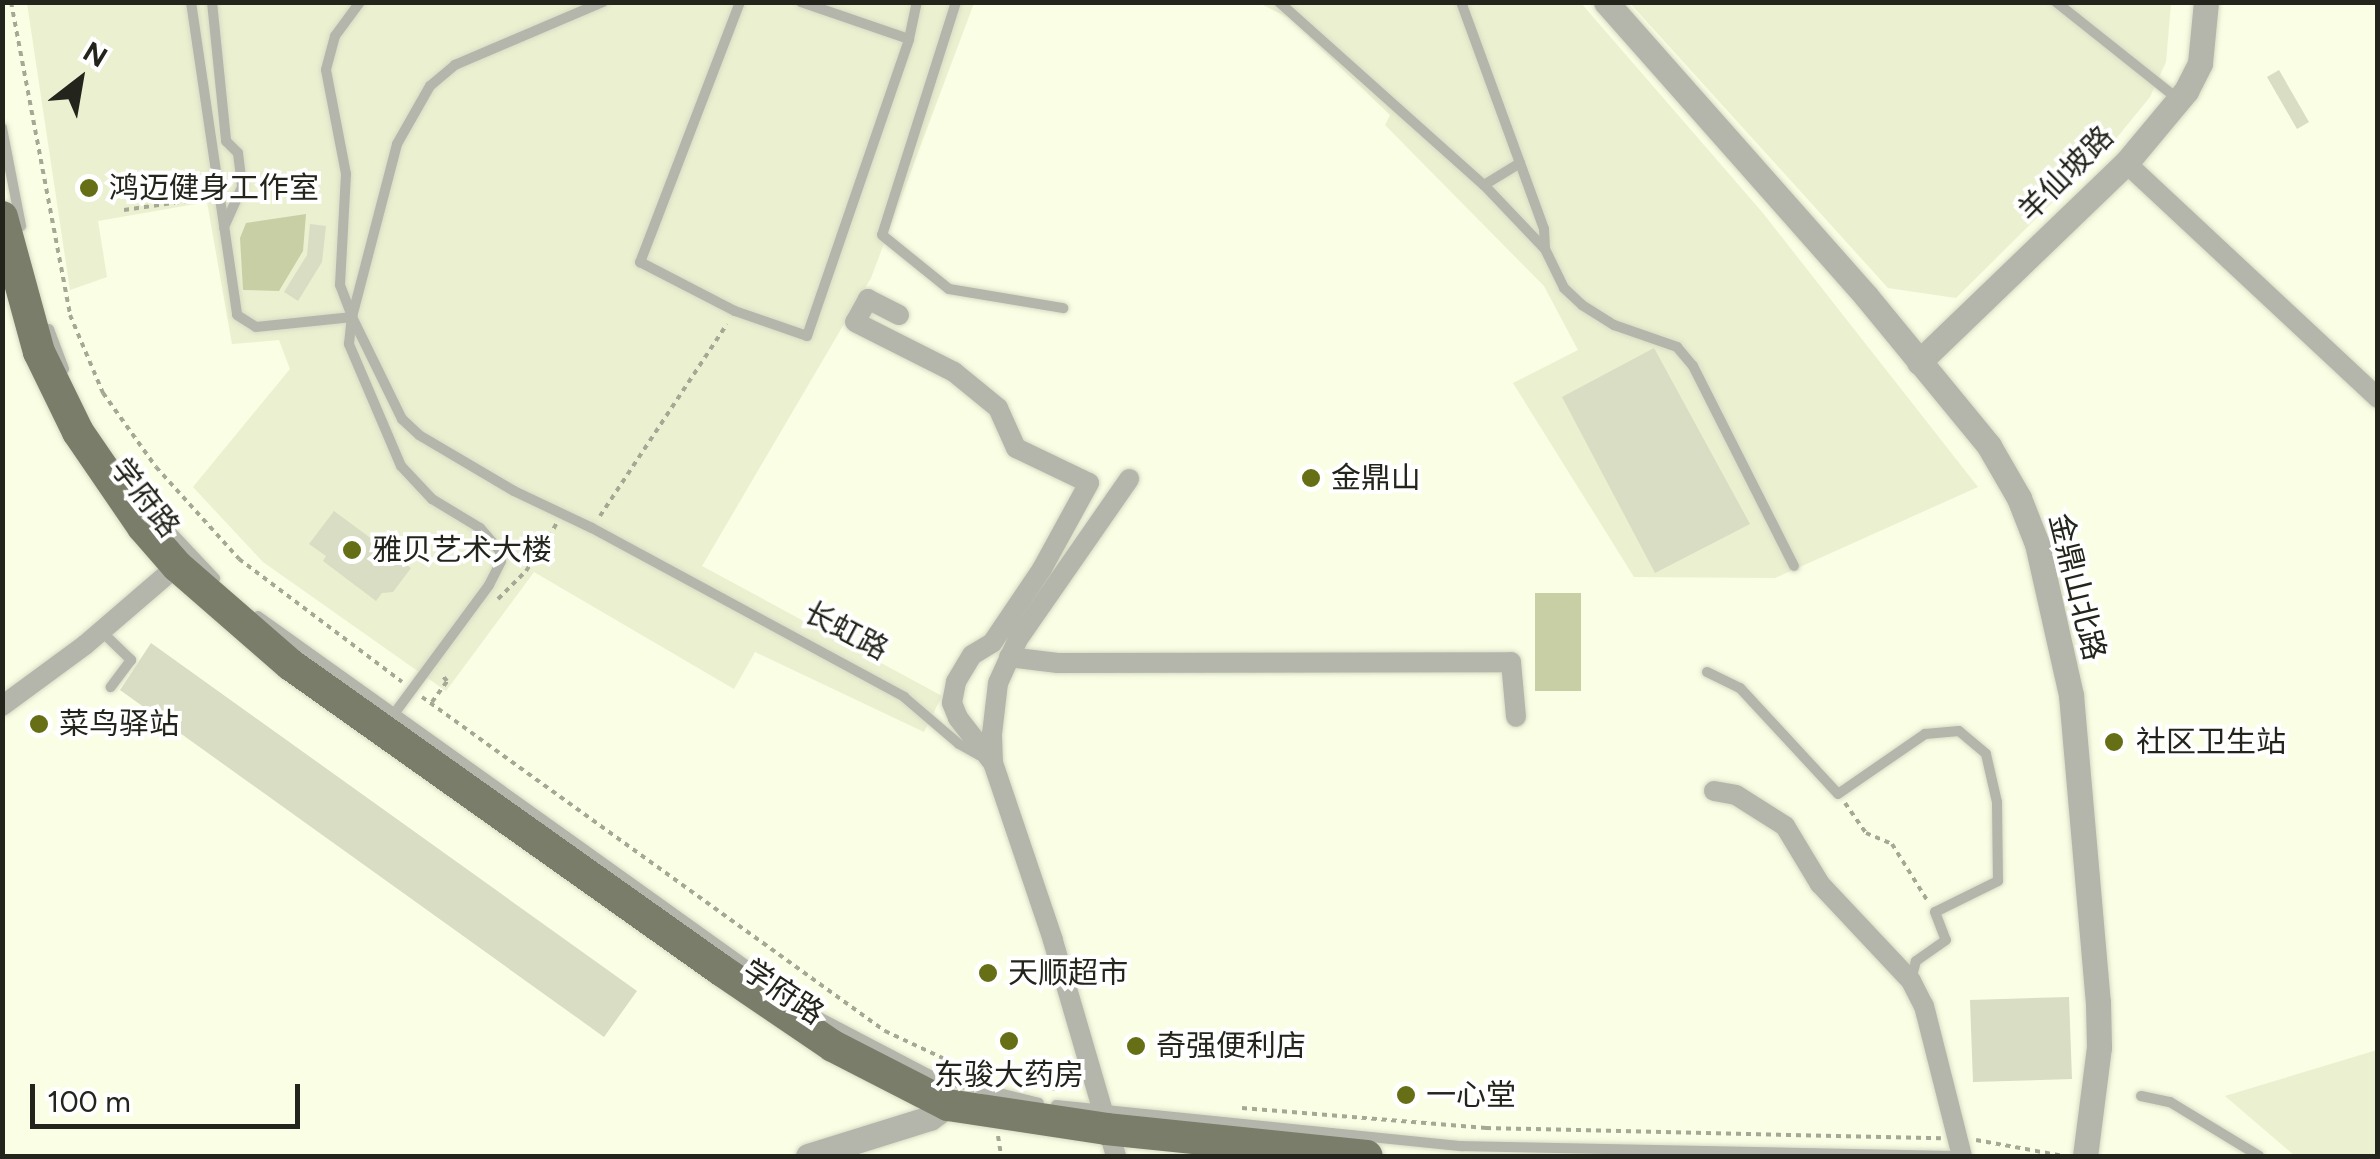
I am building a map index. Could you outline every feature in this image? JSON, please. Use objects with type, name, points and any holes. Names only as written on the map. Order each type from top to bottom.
[{"type":"main road","name":"学府路","points":[[13,226],[39,352],[78,432],[143,527],[177,566],[276,654],[387,723],[833,1046],[948,1105],[1108,1132],[1367,1156]]},
{"type":"street","name":"金鼎山北路","points":[[1606,2],[1866,296],[1990,446],[2020,498],[2037,544],[2071,696],[2098,1002],[2098,1047],[2085,1156]]},
{"type":"street","name":"羊仙坡路","points":[[1919,362],[2126,163],[2179,100],[2200,63],[2206,2]]},
{"type":"street","points":[[2126,163],[2378,398]]},
{"type":"street","points":[[899,315],[868,300],[855,322],[954,372],[998,408],[1016,448],[1089,483],[1032,584],[992,643],[972,656],[956,682],[952,703],[958,718],[993,763],[1053,940],[1108,1132]]},
{"type":"street","points":[[993,763],[998,683],[1008,657],[1075,552],[1129,478]]},
{"type":"street","points":[[2,706],[101,631],[177,566]]},
{"type":"street","points":[[1008,657],[1058,663],[1512,662],[1516,717]]},
{"type":"street","points":[[1714,791],[1736,795],[1785,826],[1820,884],[1911,981],[1924,1006],[1963,1150]]},
{"type":"street","points":[[808,1156],[930,1118],[948,1105]]},
{"type":"lane","points":[[191,2],[216,197],[224,226],[236,315],[256,327],[352,317]]},
{"type":"lane","points":[[212,2],[226,142],[238,152],[242,187],[224,226]]},
{"type":"lane","points":[[352,317],[340,285],[346,174],[326,70],[335,36],[360,2]]},
{"type":"lane","points":[[387,723],[496,574],[500,551],[480,528],[416,485],[400,466],[349,344],[352,317],[397,144],[430,86],[454,66],[603,2]]},
{"type":"lane","points":[[740,2],[640,262],[735,311],[807,336],[909,39],[918,2]]},
{"type":"lane","points":[[802,2],[909,39]]},
{"type":"lane","points":[[956,2],[882,235],[949,290],[1063,308]]},
{"type":"lane","points":[[1280,2],[1484,185],[1545,249],[1564,288],[1582,306],[1614,324],[1677,347],[1693,366],[1794,566]]},
{"type":"lane","points":[[1461,2],[1544,229],[1545,249]]},
{"type":"lane","points":[[2056,2],[2179,100]]},
{"type":"lane","name":"学府路","points":[[2,128],[13,226]]},
{"type":"lane","points":[[1484,185],[1520,163]]},
{"type":"lane","points":[[45,317],[70,384]]},
{"type":"lane","name":"长虹路","points":[[352,317],[402,419],[419,435],[904,696],[959,744],[993,763]]},
{"type":"lane","name":"学府路","points":[[111,455],[130,483]]},
{"type":"lane","name":"学府路","points":[[140,496],[176,541],[219,582]]},
{"type":"lane","name":"学府路","points":[[246,606],[387,723],[731,956],[873,1048],[934,1078],[1108,1132],[1462,1146],[1963,1150]]},
{"type":"lane","points":[[101,631],[131,660],[111,687]]},
{"type":"lane","points":[[1707,672],[1740,688],[1838,794],[1925,734],[1959,731],[1986,754],[1997,802],[1998,881],[1935,912],[1946,940],[1916,961],[1911,981]]},
{"type":"lane","points":[[2141,1096],[2170,1102],[2259,1156]]},
{"type":"path","points":[[12,2],[70,315],[103,393],[156,467],[239,559],[430,704],[885,1031],[982,1077]]},
{"type":"path","points":[[124,210],[216,197]]},
{"type":"path","points":[[592,528],[735,311]]},
{"type":"path","points":[[510,583],[526,572],[543,546],[538,543],[531,554],[536,558],[562,514]]},
{"type":"path","points":[[430,704],[446,681],[440,676],[446,668]]},
{"type":"path","points":[[1838,794],[1866,833],[1892,844],[1935,912]]},
{"type":"path","points":[[1021,1084],[1060,1090]]},
{"type":"path","points":[[1235,1107],[1486,1128],[2069,1156]]},
{"type":"shaded area","points":[[27,3],[974,3],[871,278],[702,566],[942,696],[924,732],[755,652],[734,689],[534,572],[446,691],[263,562],[193,487],[290,369],[279,340],[232,344],[207,202],[98,221],[107,277],[70,290]]},
{"type":"shaded area","points":[[1259,3],[1581,3],[1762,212],[1978,487],[1775,578],[1634,577],[1513,383],[1578,350],[1544,286],[1385,125],[1390,115],[1289,18]]},
{"type":"shaded area","points":[[1630,3],[2171,3],[2166,62],[2150,97],[2114,141],[1956,298],[1888,288]]},
{"type":"shaded area","points":[[306,214],[303,251],[279,291],[243,290],[240,238],[246,223]]},
{"type":"shaded area","points":[[1535,593],[1581,593],[1581,691],[1535,691]]},
{"type":"shaded area","points":[[2377,1050],[2377,1156],[2295,1156],[2225,1096]]},
{"type":"building","points":[[2279,70],[2309,122],[2297,129],[2267,77]]},
{"type":"building","points":[[310,224],[326,226],[322,262],[298,301],[284,292],[307,255]]},
{"type":"building","points":[[1654,348],[1750,524],[1655,573],[1562,397]]},
{"type":"building","name":"雅贝艺术大楼","points":[[334,511],[411,568],[393,592],[382,593],[376,601],[323,561],[326,556],[309,544]]},
{"type":"building","points":[[151,643],[637,991],[604,1037],[120,690]]},
{"type":"building","points":[[2069,997],[2072,1079],[1973,1082],[1970,1000]]},
{"type":"place","name":"鸿迈健身工作室","points":[[89,188]]},
{"type":"place","name":"金鼎山","points":[[1311,478]]},
{"type":"place","name":"雅贝艺术大楼","points":[[352,550]]},
{"type":"place","name":"菜鸟驿站","points":[[39,724]]},
{"type":"place","name":"社区卫生站","points":[[2114,742]]},
{"type":"place","name":"天顺超市","points":[[988,973]]},
{"type":"place","name":"东骏大药房","points":[[1009,1041]]},
{"type":"place","name":"奇强便利店","points":[[1136,1046]]},
{"type":"place","name":"一心堂","points":[[1406,1095]]}]
